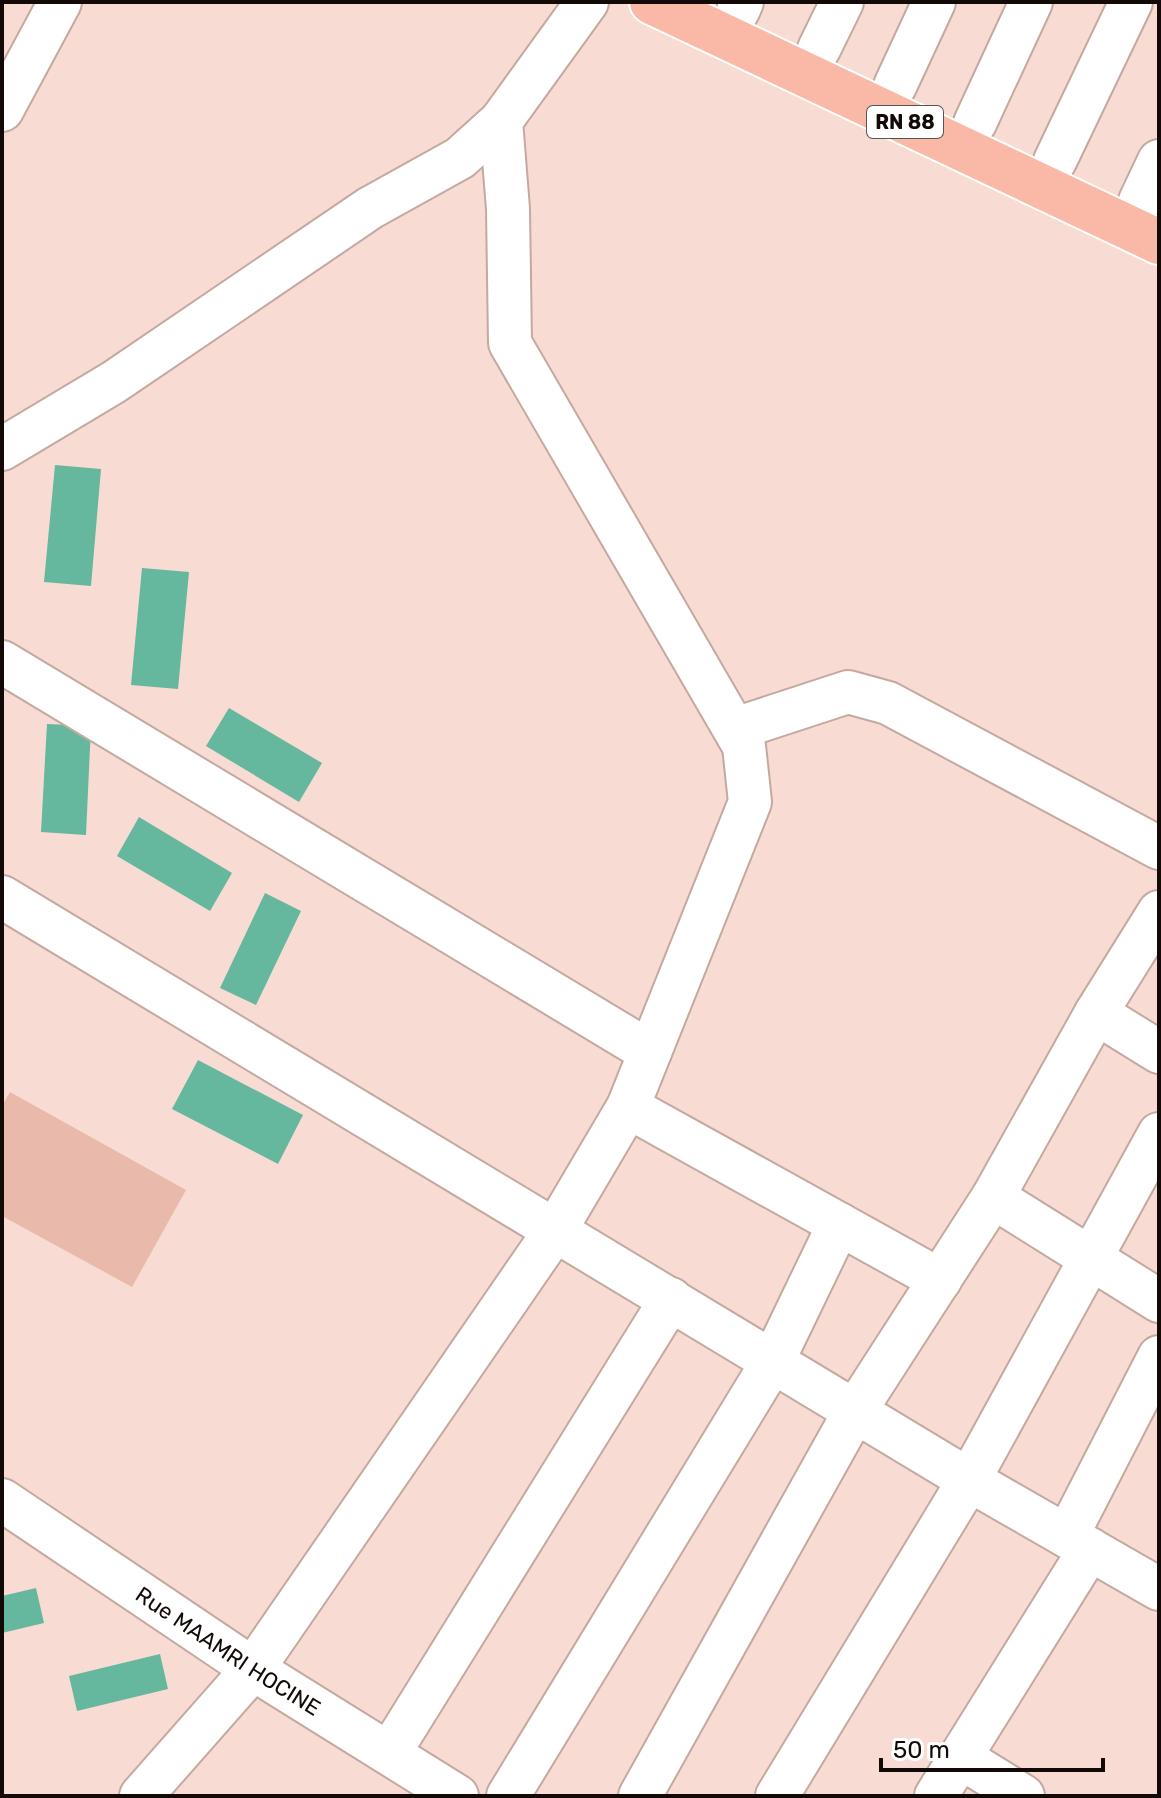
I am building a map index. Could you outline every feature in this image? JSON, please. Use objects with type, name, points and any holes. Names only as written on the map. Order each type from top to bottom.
[{"type":"main road","name":"RN 88","points":[[652,2],[1159,242]]},
{"type":"main road","name":"RN 88","points":[[733,5],[895,86],[1150,206]]},
{"type":"street","points":[[2,110],[60,2]]},
{"type":"street","points":[[2,449],[114,382],[370,208],[460,158],[501,121],[587,2]]},
{"type":"street","points":[[819,49],[842,2]]},
{"type":"street","points":[[895,86],[934,2]]},
{"type":"street","points":[[975,123],[1031,2]]},
{"type":"street","points":[[1055,161],[1131,2]]},
{"type":"street","points":[[141,1796],[253,1669],[556,1229],[628,1107],[750,802],[744,746],[510,343],[508,209],[501,121]]},
{"type":"street","points":[[1150,206],[1159,161]]},
{"type":"street","points":[[2,662],[650,1052]]},
{"type":"street","points":[[735,729],[848,692],[888,703],[1159,848]]},
{"type":"street","points":[[2,897],[969,1480],[1159,1589]]},
{"type":"street","points":[[640,1796],[855,1411],[993,1197],[1096,1013],[1159,912]]},
{"type":"street","points":[[1096,1013],[1159,1052]]},
{"type":"street","points":[[628,1107],[940,1280]]},
{"type":"street","points":[[777,1796],[969,1480],[1159,1134]]},
{"type":"street","points":[[993,1197],[1159,1301]]},
{"type":"street","points":[[508,1796],[773,1361],[839,1224]]},
{"type":"street","points":[[390,1752],[671,1299]]},
{"type":"street","points":[[936,1796],[1078,1543],[1159,1357]]},
{"type":"street","name":"Rue MAAMRI HOCINE","points":[[2,1500],[253,1669],[457,1796]]},
{"type":"street","points":[[960,1757],[1023,1796]]},
{"type":"shaded area","points":[[10,1092],[186,1190],[132,1287],[2,1216],[2,1106]]},
{"type":"building","points":[[55,465],[101,469],[91,586],[44,582]]},
{"type":"building","points":[[142,568],[189,572],[178,689],[131,685]]},
{"type":"building","points":[[229,708],[322,763],[299,802],[206,746]]},
{"type":"building","points":[[47,724],[91,726],[86,835],[41,832]]},
{"type":"building","points":[[139,817],[232,873],[210,911],[117,856]]},
{"type":"building","points":[[265,893],[301,911],[256,1005],[220,988]]},
{"type":"building","points":[[198,1060],[303,1115],[278,1164],[172,1109]]},
{"type":"building","points":[[36,1588],[44,1623],[2,1633],[2,1596]]},
{"type":"building","points":[[160,1654],[168,1689],[77,1711],[69,1676]]}]
